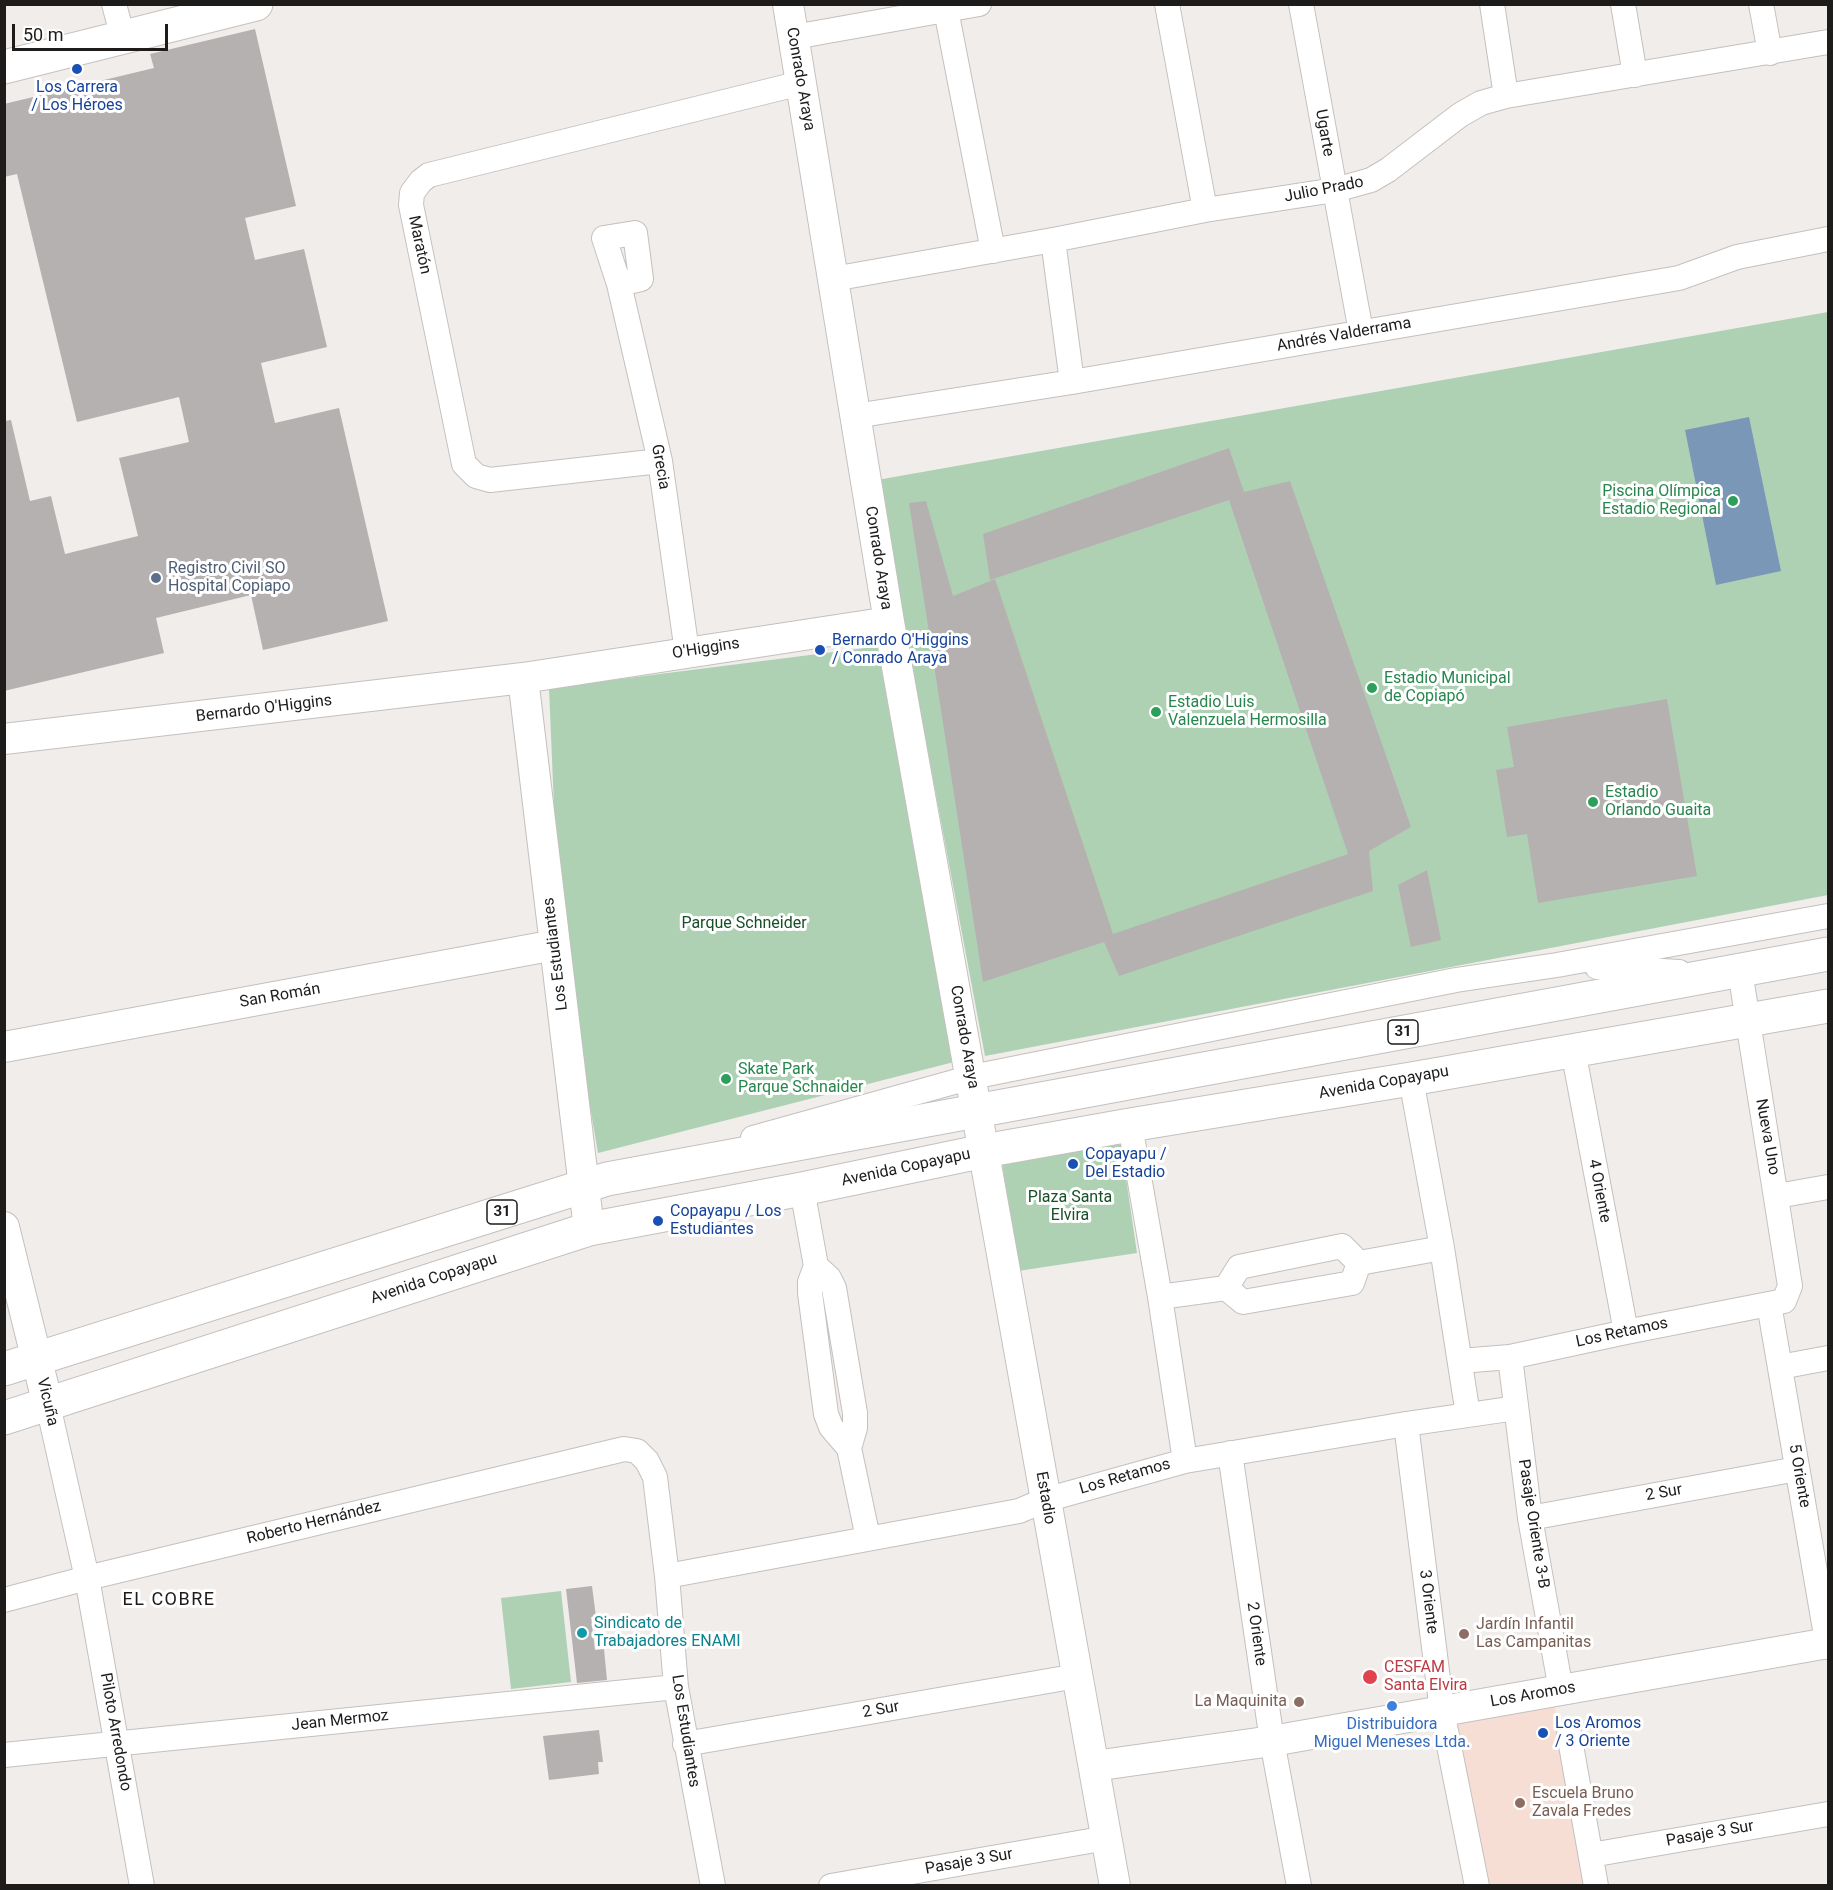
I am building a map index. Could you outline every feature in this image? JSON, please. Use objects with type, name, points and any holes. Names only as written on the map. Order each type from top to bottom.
[{"type":"main road","points":[[4,67],[256,4]]},
{"type":"main road","name":"31","points":[[4,1369],[595,1183],[1828,954]]},
{"type":"main road","name":"Avenida Copayapu","points":[[4,1418],[588,1229],[802,1190],[984,1151],[1828,1006]]},
{"type":"main road","points":[[4,1403],[21,1385],[37,1359]]},
{"type":"street","points":[[114,4],[123,38]]},
{"type":"street","name":"Conrado Araya","points":[[788,4],[889,622],[977,1111]]},
{"type":"street","points":[[794,37],[979,4]]},
{"type":"street","points":[[1167,4],[1205,210]]},
{"type":"street","name":"Ugarte","points":[[1301,4],[1361,332]]},
{"type":"street","points":[[1492,4],[1506,96]]},
{"type":"street","points":[[1623,4],[1635,75]]},
{"type":"street","points":[[1761,4],[1770,53]]},
{"type":"street","points":[[946,10],[993,251]]},
{"type":"street","name":"Julio Prado","points":[[833,279],[1205,210],[1335,190],[1371,180],[1388,170],[1460,115],[1481,103],[1506,96],[1828,42]]},
{"type":"street","name":"Maratón","points":[[660,461],[490,480],[476,476],[464,464],[411,205],[412,193],[417,185],[429,175],[801,83]]},
{"type":"street","name":"Andrés Valderrama","points":[[855,416],[1072,382],[1679,278],[1737,257],[1828,239]]},
{"type":"street","points":[[1053,240],[1072,382]]},
{"type":"street","name":"Grecia","points":[[619,284],[660,461],[687,652]]},
{"type":"street","name":"O'Higgins","points":[[523,678],[889,622]]},
{"type":"street","name":"Bernardo O'Higgins","points":[[4,739],[523,678]]},
{"type":"street","name":"Los Estudiantes","points":[[523,678],[555,945],[595,1183],[588,1229]]},
{"type":"street","points":[[595,1183],[972,1077],[1456,980],[1557,965],[1828,916]]},
{"type":"street","name":"San Román","points":[[4,1047],[555,945]]},
{"type":"street","points":[[1557,965],[1729,973]]},
{"type":"street","name":"Nueva Uno","points":[[1729,973],[1748,1021],[1790,1286],[1776,1303]]},
{"type":"street","name":"4 Oriente","points":[[1573,1050],[1626,1332]]},
{"type":"street","points":[[1412,1079],[1442,1248],[1468,1415]]},
{"type":"street","name":"Estadio","points":[[977,1111],[1115,1886]]},
{"type":"street","points":[[1130,1125],[1160,1297],[1185,1461]]},
{"type":"street","points":[[1777,1196],[1828,1187]]},
{"type":"street","points":[[802,1190],[816,1266],[829,1278],[834,1288],[855,1413],[855,1428],[849,1448],[868,1538]]},
{"type":"street","name":"Vicuña","points":[[4,1227],[48,1405],[87,1578]]},
{"type":"street","points":[[1226,1288],[1239,1267],[1342,1246],[1359,1263]]},
{"type":"street","points":[[1359,1263],[1442,1248]]},
{"type":"street","points":[[1160,1297],[1226,1288],[1243,1302],[1352,1283],[1359,1263]]},
{"type":"street","name":"Los Retamos","points":[[1460,1361],[1510,1357],[1776,1303]]},
{"type":"street","name":"5 Oriente","points":[[1776,1303],[1780,1367],[1828,1645]]},
{"type":"street","name":"Pasaje Oriente 3-B","points":[[1510,1357],[1530,1518],[1561,1690]]},
{"type":"street","points":[[1780,1367],[1828,1358]]},
{"type":"street","name":"Los Retamos","points":[[667,1576],[1019,1511],[1046,1500],[1185,1461],[1516,1408]]},
{"type":"street","name":"3 Oriente","points":[[1406,1424],[1442,1711],[1476,1886]]},
{"type":"street","name":"Los Estudiantes","points":[[624,1449],[637,1451],[653,1469],[667,1576],[676,1687],[713,1886]]},
{"type":"street","name":"Roberto Hernández","points":[[4,1600],[624,1449]]},
{"type":"street","name":"2 Oriente","points":[[1230,1453],[1272,1741],[1299,1886]]},
{"type":"street","name":"2 Sur","points":[[1530,1518],[1797,1469]]},
{"type":"street","name":"Piloto Arredondo","points":[[87,1578],[142,1886]]},
{"type":"street","name":"Los Aromos","points":[[1094,1766],[1272,1741],[1828,1645]]},
{"type":"street","name":"2 Sur","points":[[685,1744],[1077,1676]]},
{"type":"street","name":"Jean Mermoz","points":[[4,1755],[676,1687]]},
{"type":"street","points":[[1569,1734],[1596,1886]]},
{"type":"street","name":"Pasaje 3 Sur","points":[[1591,1855],[1828,1814]]},
{"type":"street","name":"Pasaje 3 Sur","points":[[831,1886],[1107,1838]]},
{"type":"shaded area","name":"Escuela Bruno Zavala Fredes","points":[[1554,1703],[1586,1885],[1486,1885],[1453,1721]]},
{"type":"green space","name":"Estadio Municipal de Copiapó","points":[[1828,312],[1828,895],[985,1056],[877,480]]},
{"type":"green space","name":"Parque Schneider","points":[[881,646],[954,1062],[598,1153],[559,926],[549,688]]},
{"type":"green space","name":"Plaza Santa Elvira","points":[[1121,1144],[1137,1253],[1018,1271],[1002,1162]]},
{"type":"green space","points":[[561,1591],[571,1682],[511,1689],[501,1598]]},
{"type":"water","name":"Piscina Olímpica Estadio Regional","points":[[1749,417],[1781,571],[1716,585],[1685,430]]},
{"type":"building","points":[[255,29],[296,206],[245,218],[255,260],[304,249],[327,347],[261,363],[275,423],[339,408],[388,621],[263,650],[251,595],[156,618],[164,653],[4,691],[4,421],[11,420],[30,501],[51,496],[65,554],[138,536],[119,458],[189,442],[179,397],[77,422],[17,174],[4,177],[4,104],[154,68],[150,54]]},
{"type":"building","points":[[1229,448],[1244,492],[1290,481],[1411,827],[1369,851],[1373,891],[1119,976],[1104,942],[983,982],[909,503],[926,501],[953,596],[995,579],[1113,934],[1348,854],[1229,500],[990,580],[983,534]]},
{"type":"building","name":"Estadio Orlando Guaita","points":[[1667,699],[1697,876],[1538,903],[1527,834],[1507,837],[1496,770],[1514,767],[1507,727]]},
{"type":"building","points":[[1427,870],[1441,940],[1411,947],[1398,885]]},
{"type":"building","name":"Sindicato de Trabajadores ENAMI","points":[[592,1586],[596,1617],[591,1617],[595,1650],[604,1649],[607,1680],[577,1683],[566,1589]]},
{"type":"building","points":[[599,1730],[603,1762],[598,1762],[599,1774],[549,1780],[543,1736]]},
{"type":"place","name":"Los Carrera / Los Héroes","points":[[77,69]]},
{"type":"place","name":"Piscina Olímpica Estadio Regional","points":[[1733,501]]},
{"type":"place","name":"Registro Civil SO Hospital Copiapo","points":[[156,578]]},
{"type":"place","name":"Bernardo O'Higgins / Conrado Araya","points":[[820,650]]},
{"type":"place","name":"Estadio Municipal de Copiapó","points":[[1372,688]]},
{"type":"place","name":"Estadio Luis Valenzuela Hermosilla","points":[[1156,712]]},
{"type":"place","name":"Estadio Orlando Guaita","points":[[1593,802]]},
{"type":"place","name":"Skate Park Parque Schnaider","points":[[726,1079]]},
{"type":"place","name":"Copayapu / Del Estadio","points":[[1073,1164]]},
{"type":"place","name":"Copayapu / Los Estudiantes","points":[[658,1221]]},
{"type":"place","name":"Sindicato de Trabajadores ENAMI","points":[[582,1633]]},
{"type":"place","name":"Jardín Infantil Las Campanitas","points":[[1464,1634]]},
{"type":"place","name":"CESFAM Santa Elvira","points":[[1370,1677]]},
{"type":"place","name":"La Maquinita","points":[[1299,1702]]},
{"type":"place","name":"Distribuidora Miguel Meneses Ltda.","points":[[1392,1706]]},
{"type":"place","name":"Los Aromos / 3 Oriente","points":[[1543,1733]]},
{"type":"place","name":"Escuela Bruno Zavala Fredes","points":[[1520,1803]]},
{"type":"district","name":"EL COBRE","points":[[169,1600]]}]
